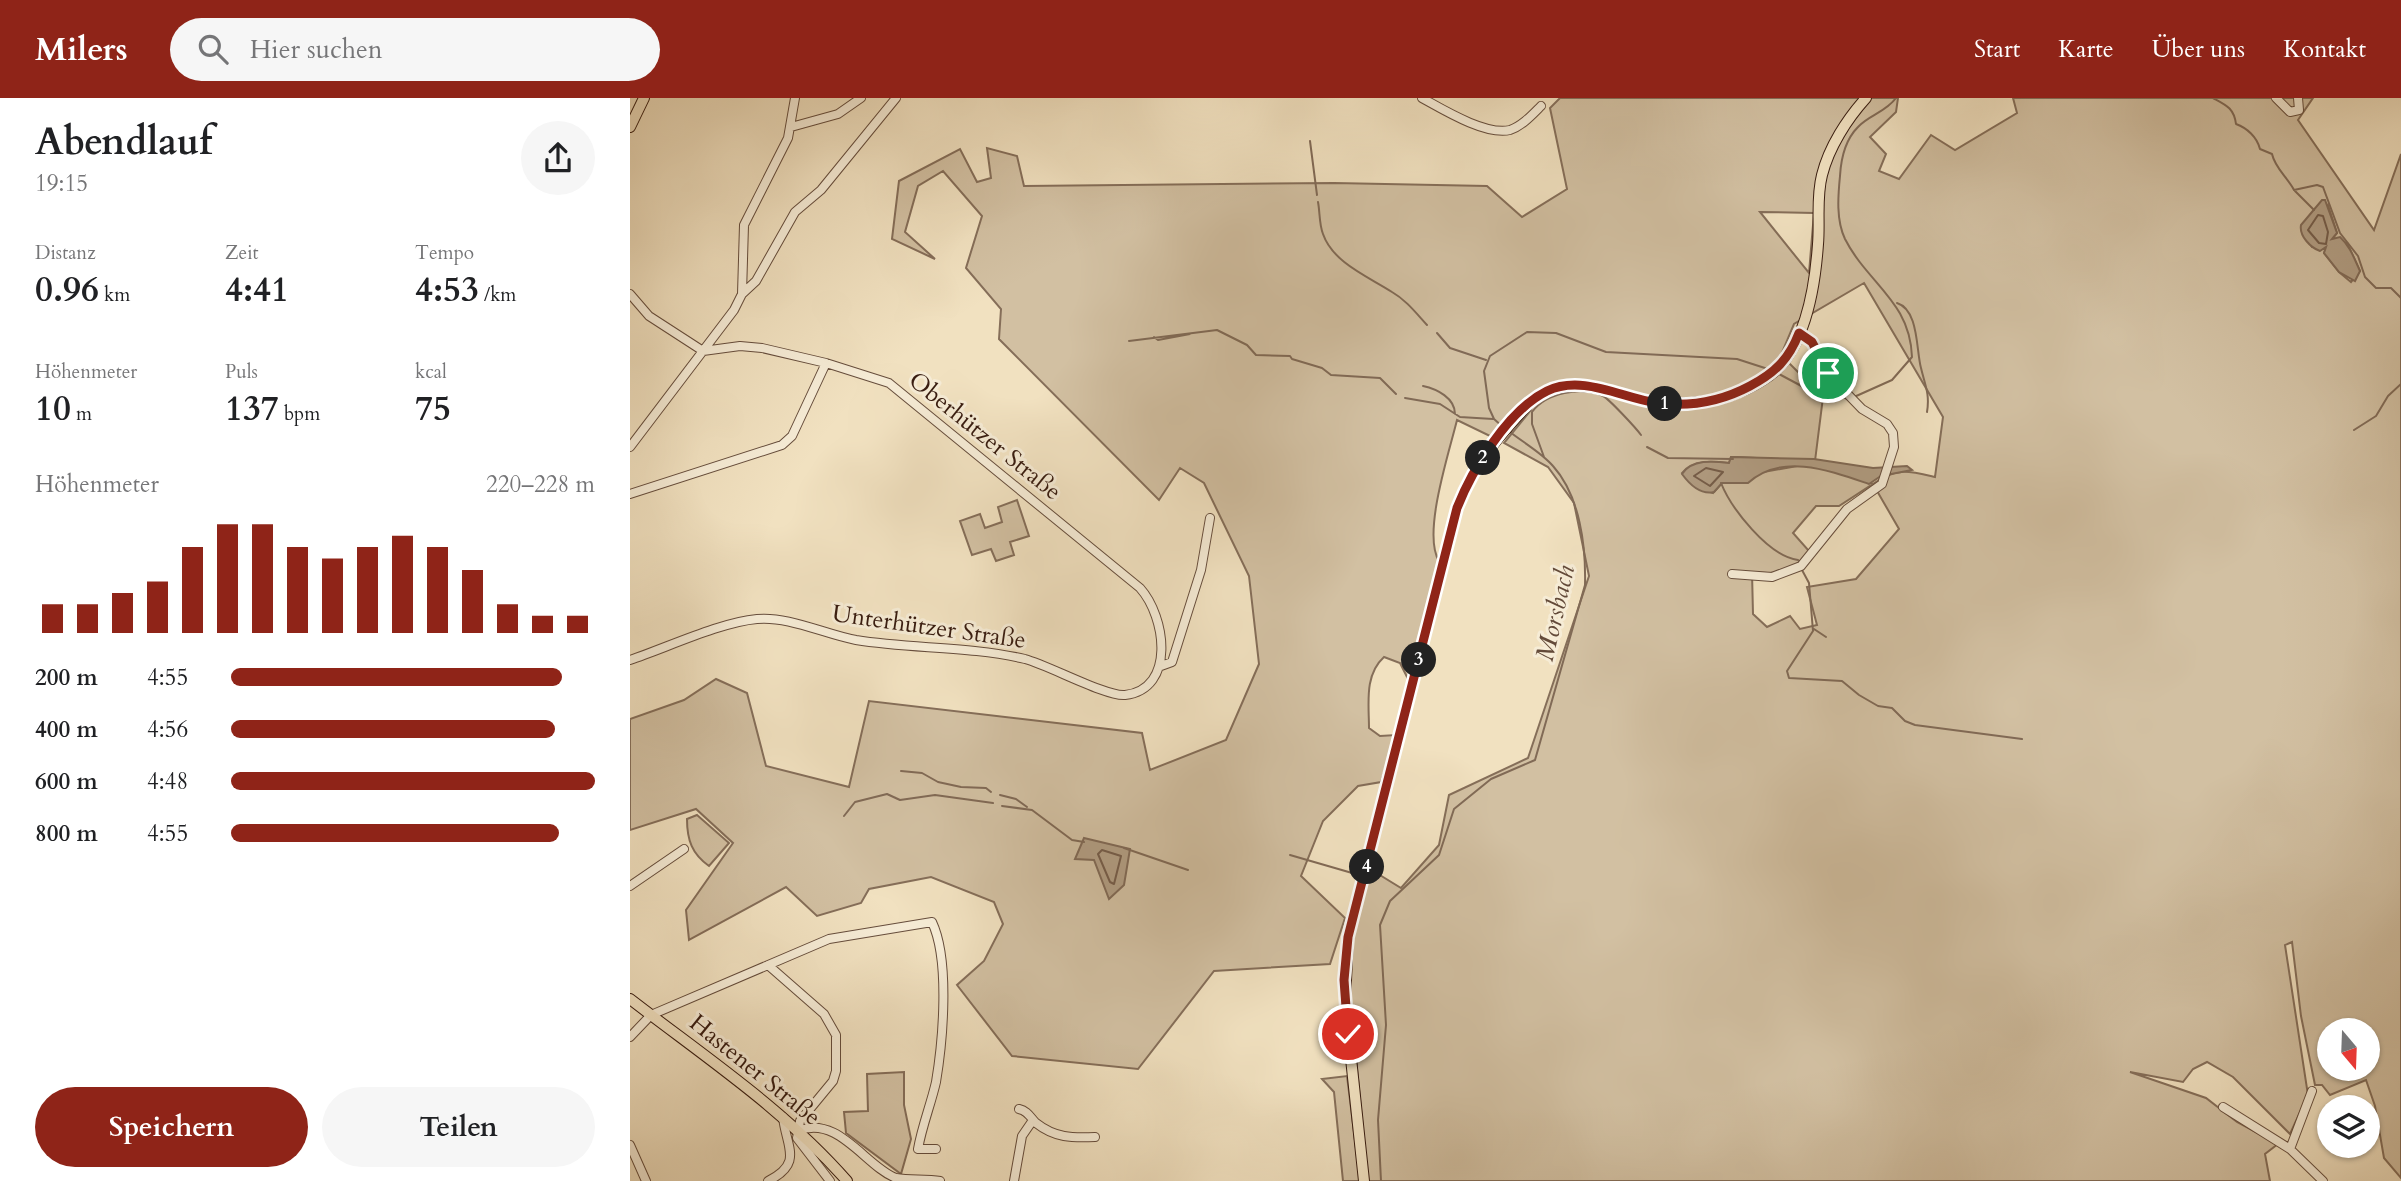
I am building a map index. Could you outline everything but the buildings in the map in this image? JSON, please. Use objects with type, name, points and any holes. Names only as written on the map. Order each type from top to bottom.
[{"type":"main road","points":[[630,127],[644,98]]},
{"type":"main road","points":[[1364,1181],[1345,1002],[1348,937],[1457,508],[1475,469],[1506,428],[1536,399],[1559,387],[1604,389],[1642,400],[1679,405],[1720,398],[1769,375],[1782,365],[1799,333],[1816,259],[1822,176],[1835,143],[1866,98]]},
{"type":"main road","name":"Hastener Straße","points":[[630,999],[783,1117],[847,1181]]},
{"type":"street","points":[[630,447],[734,310],[741,294],[744,225],[791,127],[795,98]]},
{"type":"street","points":[[791,127],[838,114],[861,98]]},
{"type":"street","points":[[741,294],[756,281],[795,212],[821,190],[896,98]]},
{"type":"street","points":[[1422,98],[1460,118],[1497,130],[1515,128],[1541,106]]},
{"type":"street","points":[[2276,98],[2290,112],[2298,110],[2298,98]]},
{"type":"street","points":[[630,294],[649,316],[702,351]]},
{"type":"street","points":[[1732,574],[1772,577],[1801,566],[1847,509],[1877,489],[1887,470],[1894,447],[1893,433],[1887,424],[1851,398],[1828,373],[1812,342],[1799,333]]},
{"type":"street","name":"Oberhützer Straße","points":[[702,351],[740,346],[762,348],[826,363],[889,383],[1140,588],[1154,610],[1161,666]]},
{"type":"street","points":[[630,494],[782,445],[792,436],[826,363]]},
{"type":"street","name":"Unterhützer Straße","points":[[630,660],[734,625],[768,619],[864,641],[1006,655],[1035,662],[1120,695],[1141,691],[1153,683],[1161,666],[1170,664],[1175,657],[1185,614],[1201,570],[1210,518]]},
{"type":"street","points":[[630,886],[684,849]]},
{"type":"street","points":[[630,1037],[651,1015],[836,937],[932,922],[943,959],[939,1053],[935,1085],[918,1149],[936,1149]]},
{"type":"street","points":[[768,965],[824,1014],[836,1035],[836,1071],[833,1081],[804,1115],[797,1138],[830,1181]]},
{"type":"street","points":[[2290,1149],[2312,1091]]},
{"type":"street","points":[[2223,1107],[2290,1149],[2322,1181]]},
{"type":"street","points":[[1019,1109],[1026,1111],[1049,1133],[1061,1137],[1095,1138]]},
{"type":"street","points":[[768,1181],[780,1174],[791,1159],[783,1117]]},
{"type":"street","points":[[1014,1181],[1022,1136],[1033,1120]]},
{"type":"street","points":[[798,1131],[821,1129],[849,1141],[896,1178],[940,1181]]},
{"type":"street","points":[[630,1145],[646,1181]]},
{"type":"shaded area","points":[[1560,98],[1898,98],[1896,112],[1870,137],[1886,154],[1879,171],[1899,179],[1931,135],[1955,150],[2017,113],[2013,98],[2313,98],[2298,120],[2374,230],[2401,154],[2401,1178],[2384,1158],[2380,1135],[2380,1095],[2371,1095],[2367,1082],[2380,1082],[2380,1018],[2317,1018],[2317,1082],[2361,1082],[2330,1095],[2322,1085],[2315,1085],[2301,1016],[2292,942],[2285,945],[2308,1095],[2290,1134],[2233,1077],[2207,1062],[2193,1069],[2183,1082],[2130,1072],[2206,1098],[2237,1122],[2278,1144],[2265,1154],[2270,1181],[1368,1181],[1349,987],[1350,952],[1370,869],[1401,888],[1439,845],[1449,795],[1528,758],[1589,576],[1574,503],[1548,467],[1504,443],[1531,410],[1521,403],[1492,437],[1457,420],[1435,513],[1435,549],[1439,561],[1408,679],[1400,663],[1384,657],[1370,681],[1369,728],[1380,736],[1396,735],[1381,782],[1358,786],[1323,821],[1301,876],[1345,918],[1330,964],[1214,971],[1138,1069],[1012,1056],[957,985],[984,961],[1003,924],[994,902],[931,877],[869,889],[861,903],[817,916],[786,887],[689,940],[686,910],[733,843],[696,809],[630,830],[630,719],[684,700],[716,679],[747,693],[766,766],[849,787],[869,701],[1142,733],[1150,770],[1226,740],[1259,664],[1249,576],[1204,483],[1180,468],[1159,500],[999,339],[1001,309],[966,268],[982,216],[943,171],[918,186],[905,232],[935,259],[892,239],[899,181],[960,149],[977,182],[991,178],[987,148],[1017,156],[1024,186],[1334,183],[1487,186],[1522,217],[1567,189],[1550,108]],"holes":[[[2328,205],[2337,233],[2331,240],[2347,243],[2360,271],[2351,282],[2324,253],[2327,245],[2312,247],[2308,240]],[[1760,212],[1814,213],[1809,273]],[[1864,283],[1943,417],[1935,477],[1903,472],[1889,475],[1873,484],[1824,468],[1803,465],[1758,473],[1742,483],[1722,483],[1713,493],[1695,487],[1682,473],[1697,463],[1729,463],[1731,457],[1815,461],[1823,397],[1781,355],[1794,324]],[[1873,484],[1899,529],[1856,579],[1807,587],[1817,625],[1800,629],[1790,616],[1767,627],[1753,614],[1752,572],[1784,571],[1803,558],[1809,551],[1793,533],[1816,506],[1839,506]]]},
{"type":"shaded area","points":[[1017,500],[1029,536],[1010,542],[1014,555],[996,561],[991,549],[972,555],[960,521],[980,514],[985,528],[1002,522],[998,507]]},
{"type":"shaded area","points":[[697,815],[729,843],[709,866],[698,857],[689,840],[687,819]]},
{"type":"shaded area","points":[[904,1072],[904,1105],[911,1139],[901,1174],[846,1133],[844,1112],[868,1111],[867,1074]]},
{"type":"shaded area","points":[[1347,1076],[1360,1181],[1343,1181],[1334,1092],[1322,1079]]},
{"type":"water","points":[[2322,200],[2325,200],[2337,233],[2332,239],[2340,237],[2352,252],[2360,271],[2355,281],[2339,272],[2324,253],[2326,247],[2320,251],[2306,241],[2302,233],[2301,225]]},
{"type":"water","points":[[1731,457],[1814,459],[1873,468],[1907,466],[1912,470],[1881,476],[1869,484],[1823,470],[1791,466],[1776,468],[1748,483],[1722,483],[1714,492],[1709,493],[1696,488],[1682,474],[1697,463],[1729,463]]},
{"type":"water","points":[[1084,838],[1130,849],[1124,885],[1109,899],[1094,860],[1075,859]]},
{"type":"waterway","name":"Morsbach","points":[[1854,397],[1892,380],[1912,357],[1904,321],[1854,255],[1845,239],[1838,208],[1841,163],[1850,138],[1862,123],[1896,98]]},
{"type":"waterway","points":[[2213,98],[2229,108],[2236,124],[2251,134],[2260,149],[2272,154],[2294,190],[2317,185],[2323,187],[2340,233],[2358,256],[2365,277],[2376,288],[2391,288],[2401,298]]},
{"type":"waterway","points":[[1310,141],[1317,195]]},
{"type":"waterway","points":[[2295,191],[2314,210]]},
{"type":"waterway","points":[[1318,202],[1322,230],[1335,253],[1353,268],[1402,299],[1427,325]]},
{"type":"waterway","points":[[1897,303],[1904,307],[1913,322],[1927,395],[1927,412]]},
{"type":"waterway","points":[[1129,341],[1217,330],[1247,345],[1256,355],[1290,356],[1292,359],[1322,368],[1331,375],[1380,378],[1396,394]]},
{"type":"waterway","name":"Morsbach","points":[[1503,427],[1494,419],[1489,408],[1484,371],[1490,356],[1527,332],[1556,333],[1606,352],[1737,359],[1771,370]]},
{"type":"waterway","points":[[1437,333],[1450,348],[1486,360]]},
{"type":"waterway","points":[[1154,337],[1158,340],[1190,334]]},
{"type":"waterway","name":"Morsbach","points":[[1779,374],[1807,389],[1849,399]]},
{"type":"waterway","points":[[2354,430],[2376,416],[2388,396],[2401,384]]},
{"type":"waterway","points":[[1423,386],[1434,389],[1449,399],[1455,414]]},
{"type":"waterway","points":[[1544,457],[1532,424],[1532,412],[1546,400],[1564,393],[1585,392],[1603,396],[1641,435]]},
{"type":"waterway","points":[[1405,398],[1440,404],[1460,417],[1493,419]]},
{"type":"waterway","name":"Morsbach","points":[[1381,1181],[1378,1120],[1386,1025],[1380,925],[1390,901],[1439,855],[1454,809],[1491,779],[1535,760],[1585,585],[1580,522],[1570,492],[1549,461],[1510,432]]},
{"type":"waterway","points":[[1647,447],[1668,458],[1733,459]]},
{"type":"waterway","points":[[1721,483],[1733,505],[1752,529],[1775,550],[1798,560]]},
{"type":"waterway","points":[[1802,570],[1809,583],[1813,631],[1787,671],[1789,678],[1842,681],[1859,695],[1878,706],[1892,708],[1905,721],[1915,725],[2022,739]]},
{"type":"waterway","points":[[1814,629],[1826,637]]},
{"type":"waterway","points":[[901,771],[922,773],[938,782],[961,787],[986,788],[991,792]]},
{"type":"waterway","points":[[844,816],[855,802],[887,794],[900,800],[935,795],[993,803]]},
{"type":"waterway","points":[[1000,795],[1016,799],[1027,807]]},
{"type":"waterway","points":[[1002,806],[1032,810],[1072,840],[1084,842]]},
{"type":"waterway","points":[[1124,848],[1188,870]]},
{"type":"waterway","points":[[1290,855],[1359,875]]},
{"type":"route","points":[[1348,1034],[1344,980],[1348,937],[1457,508],[1475,469],[1524,410],[1548,391],[1559,387],[1604,389],[1657,403],[1699,403],[1744,390],[1769,375],[1782,365],[1799,333],[1812,342],[1828,373]]}]
